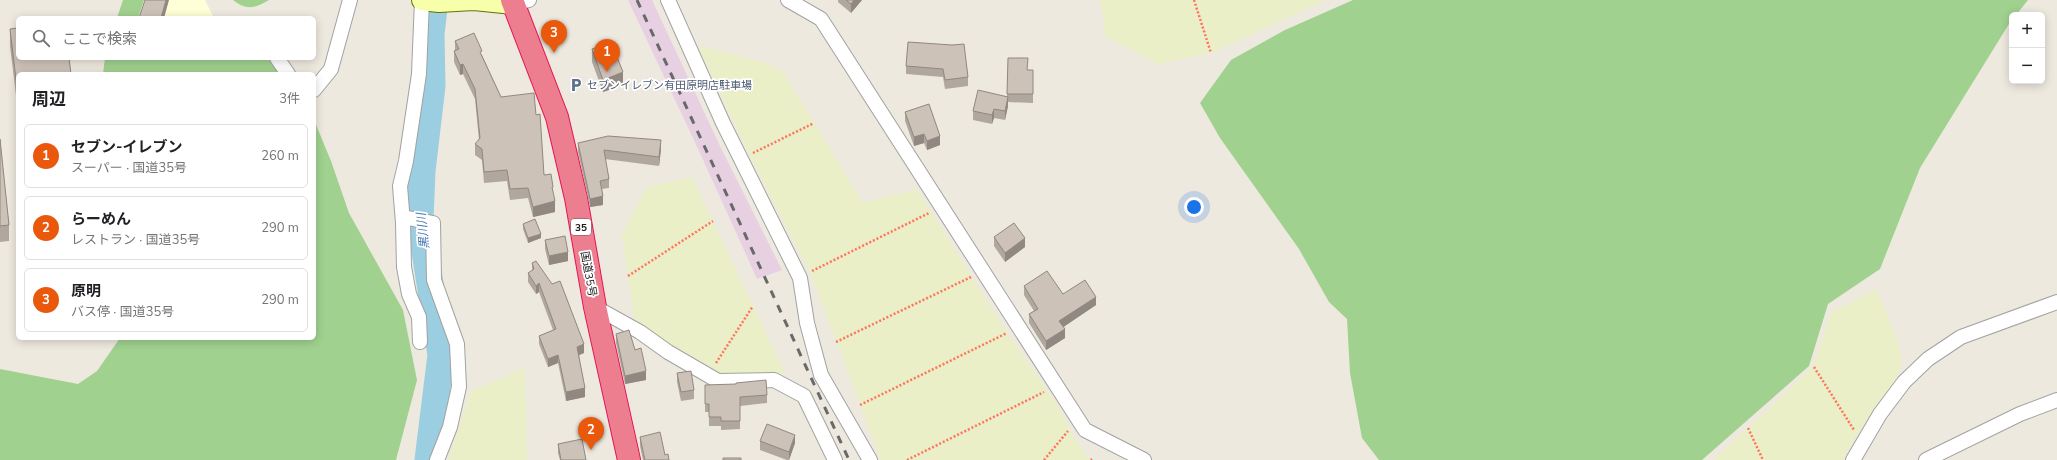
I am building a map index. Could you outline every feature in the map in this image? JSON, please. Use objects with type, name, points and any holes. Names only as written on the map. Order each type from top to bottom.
[{"type":"highway","name":"国道35号","points":[[518,1],[556,117],[576,198],[595,308],[629,460]]},
{"type":"street","points":[[316,88],[331,69],[350,0]]},
{"type":"street","points":[[420,342],[419,317],[409,294],[404,267],[404,217],[400,186],[406,161],[419,74],[422,0],[439,2],[474,0],[518,1]]},
{"type":"street","points":[[668,0],[723,123],[800,278],[807,323],[820,375],[870,460]]},
{"type":"street","points":[[788,0],[821,19],[1085,430],[1144,460]]},
{"type":"street","points":[[278,60],[287,72]]},
{"type":"street","points":[[404,217],[433,223],[434,280],[457,344],[459,387],[450,427],[437,460]]},
{"type":"street","points":[[1853,460],[1880,414],[1904,382],[1928,359],[1961,337],[2057,302]]},
{"type":"street","points":[[595,308],[640,332],[668,352],[718,381],[774,380],[804,396],[835,460]]},
{"type":"street","points":[[1926,460],[2020,414],[2057,400]]},
{"type":"path","points":[[1194,0],[1212,53]]},
{"type":"path","points":[[749,155],[814,123]]},
{"type":"path","points":[[810,272],[932,212]]},
{"type":"path","points":[[628,276],[713,222]]},
{"type":"path","points":[[836,342],[972,276]]},
{"type":"path","points":[[715,364],[753,306]]},
{"type":"path","points":[[860,405],[1007,333]]},
{"type":"path","points":[[1814,367],[1857,434]]},
{"type":"path","points":[[907,460],[1047,390]]},
{"type":"path","points":[[1748,428],[1763,460]]},
{"type":"path","points":[[1044,460],[1070,429]]},
{"type":"shaded area","points":[[145,0],[205,0],[213,16],[141,16]]},
{"type":"shaded area","points":[[628,0],[652,0],[719,144],[782,270],[757,279]]},
{"type":"shaded area","points":[[1100,0],[1326,0],[1211,53],[1159,64],[1106,37]]},
{"type":"shaded area","points":[[698,46],[763,62],[783,72],[863,203],[917,189],[1007,333],[1051,395],[1085,455],[1094,460],[881,460],[810,272],[749,155]]},
{"type":"shaded area","points":[[692,177],[785,373],[721,376],[677,349],[634,319],[622,234],[647,187]]},
{"type":"shaded area","points":[[1876,289],[1897,338],[1902,360],[1898,375],[1857,435],[1842,460],[1713,460],[1813,367],[1830,314]]},
{"type":"shaded area","points":[[525,368],[527,457],[529,460],[448,460],[471,391]]},
{"type":"green space","points":[[123,0],[144,0],[139,16],[118,16]]},
{"type":"green space","points":[[233,0],[269,0],[259,5],[247,7]]},
{"type":"green space","points":[[1353,0],[2028,0],[2018,12],[2009,12],[2009,24],[1920,168],[1880,269],[1828,304],[1809,366],[1702,460],[1379,460],[1362,438],[1350,373],[1347,319],[1329,302],[1299,249],[1220,138],[1200,103],[1231,60],[1285,30]]},
{"type":"green space","points":[[105,60],[270,60],[279,72],[103,72]]},
{"type":"green space","points":[[316,125],[331,161],[349,213],[403,310],[417,380],[396,460],[0,460],[0,369],[78,384],[97,371],[119,340],[316,340]]},
{"type":"building","points":[[145,0],[166,0],[162,16],[140,16]]},
{"type":"building","points":[[846,0],[854,0],[851,4]]},
{"type":"building","points":[[16,28],[16,60],[69,60],[71,72],[16,72],[16,79],[10,29]]},
{"type":"building","points":[[474,33],[482,51],[480,52],[501,97],[534,93],[536,115],[540,114],[544,175],[551,174],[555,201],[533,207],[528,188],[510,189],[507,170],[484,172],[482,149],[475,144],[480,138],[475,89],[463,64],[460,65],[454,51],[459,49],[455,41]]},
{"type":"building","points":[[611,42],[623,72],[603,80],[592,49]]},
{"type":"building","points":[[908,42],[952,45],[964,44],[968,77],[945,80],[943,69],[906,66]]},
{"type":"building","points":[[1008,58],[1028,58],[1027,70],[1033,70],[1033,94],[1007,94]]},
{"type":"building","points":[[978,90],[1008,97],[1005,111],[994,109],[992,115],[973,111]]},
{"type":"building","points":[[929,104],[940,136],[927,141],[924,134],[914,137],[905,112]]},
{"type":"building","points":[[608,136],[661,140],[659,157],[604,150],[609,179],[600,181],[603,196],[590,199],[578,143]]},
{"type":"building","points":[[0,139],[9,225],[0,226]]},
{"type":"building","points":[[535,219],[541,234],[528,238],[523,224]]},
{"type":"building","points":[[1014,223],[1025,238],[1005,253],[994,237]]},
{"type":"building","points":[[565,236],[568,252],[549,256],[545,240]]},
{"type":"building","points":[[536,261],[552,284],[560,281],[584,344],[577,347],[585,388],[566,392],[558,355],[548,359],[539,336],[556,329],[539,283],[536,286],[528,273],[534,269],[532,263]]},
{"type":"building","points":[[1047,271],[1063,294],[1085,280],[1096,297],[1059,321],[1065,329],[1046,341],[1029,314],[1038,309],[1024,286]]},
{"type":"building","points":[[629,330],[635,350],[641,348],[646,371],[625,376],[616,334]]},
{"type":"building","points":[[691,371],[694,390],[681,392],[677,373]]},
{"type":"building","points":[[766,380],[767,395],[740,397],[740,421],[721,421],[721,417],[709,417],[709,404],[705,404],[705,385],[736,384]]},
{"type":"building","points":[[767,424],[795,435],[789,452],[760,441]]},
{"type":"building","points":[[660,432],[665,455],[668,454],[669,460],[645,460],[640,437]]},
{"type":"building","points":[[582,439],[586,460],[561,460],[558,444]]},
{"type":"building","points":[[723,458],[741,458],[741,460],[723,460]]},
{"type":"waterway","name":"黒川川","points":[[428,460],[441,355],[420,219],[422,171],[432,86],[431,34],[435,0]]},
{"type":"railway","points":[[637,0],[849,460]]},
{"type":"place","name":"原明","points":[[554,53]]},
{"type":"place","name":"セブン-イレブン","points":[[607,72]]},
{"type":"place","name":"セブンイレブン有田原明店駐車場","points":[[576,85]]},
{"type":"place","name":"らーめん","points":[[591,450]]}]
